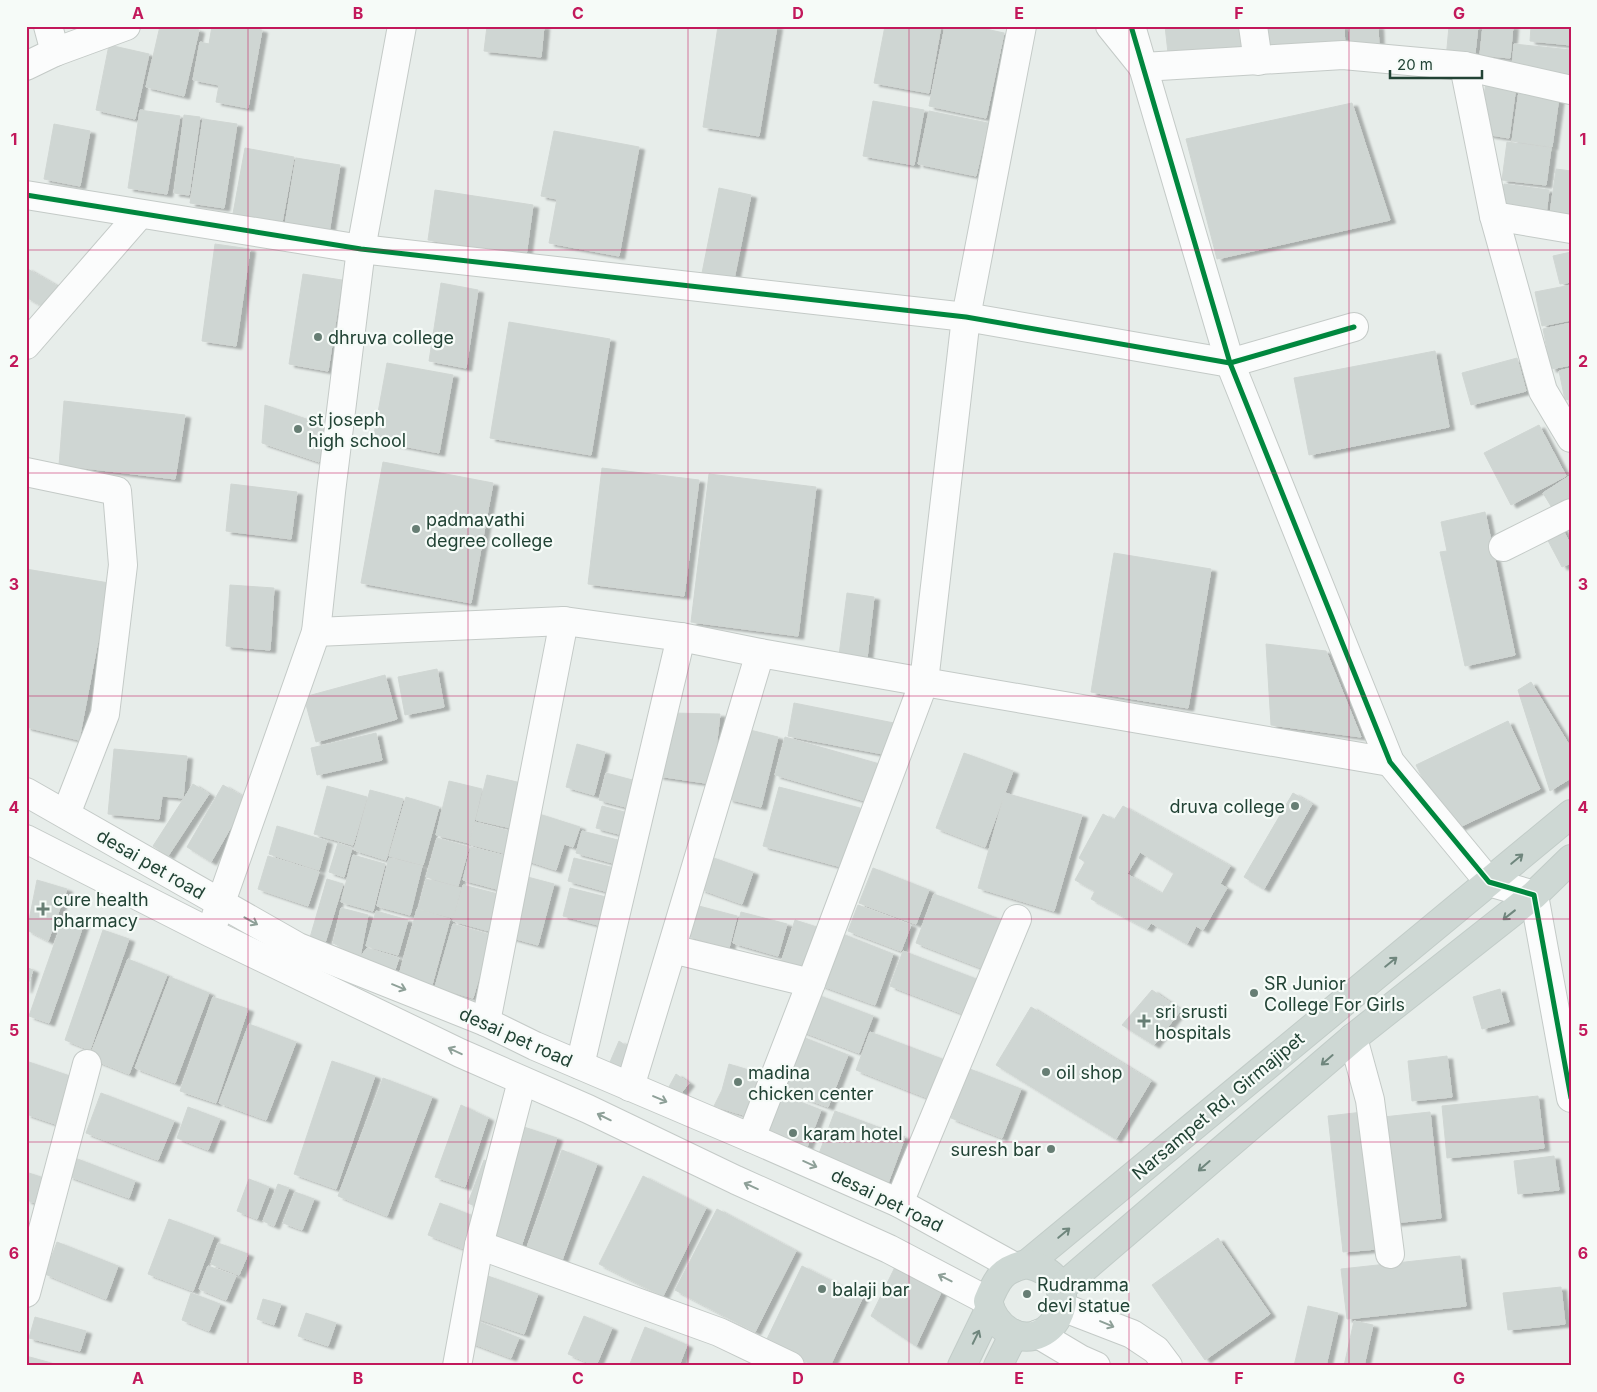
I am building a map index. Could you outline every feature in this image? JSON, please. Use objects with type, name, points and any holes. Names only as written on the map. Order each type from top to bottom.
[{"type":"main road","name":"Narsampet Rd, Girmajipet","points":[[1021,1265],[1571,814]]},
{"type":"main road","name":"Narsampet Rd, Girmajipet","points":[[1061,1297],[1353,1038],[1534,895],[1571,859]]},
{"type":"main road","points":[[962,1366],[989,1305],[996,1282],[1004,1273],[1021,1265],[1039,1267],[1050,1273],[1061,1297],[1057,1319],[1049,1328],[1026,1334],[1003,1328],[989,1305]]},
{"type":"main road","points":[[998,1366],[1026,1334]]},
{"type":"street","points":[[26,66],[52,39],[126,26]]},
{"type":"street","points":[[211,933],[219,903],[316,632],[331,492],[362,249],[402,26]]},
{"type":"street","points":[[751,1138],[924,682],[966,317],[1022,26]]},
{"type":"street","points":[[1110,26],[1143,67]]},
{"type":"street","points":[[1131,26],[1230,363],[1390,762],[1489,882],[1534,895],[1570,1089]]},
{"type":"street","points":[[1253,26],[1258,61]]},
{"type":"street","points":[[1143,67],[1343,56],[1464,66],[1571,90]]},
{"type":"street","points":[[1464,66],[1494,216],[1543,391],[1571,438]]},
{"type":"street","points":[[26,194],[362,249],[966,317],[1230,363],[1354,326]]},
{"type":"street","points":[[26,344],[140,214]]},
{"type":"street","points":[[1494,216],[1571,230]]},
{"type":"street","points":[[26,472],[117,490],[124,565],[106,714],[66,814]]},
{"type":"street","points":[[1503,547],[1571,513]]},
{"type":"street","points":[[316,632],[564,621],[681,637],[924,682],[1390,762]]},
{"type":"street","points":[[486,1022],[564,621]]},
{"type":"street","points":[[580,1065],[681,637]]},
{"type":"street","points":[[630,1087],[760,652]]},
{"type":"street","name":"desai pet road","points":[[26,792],[298,947],[486,1022],[535,1046],[751,1138],[898,1203],[1021,1265]]},
{"type":"street","name":"desai pet road","points":[[26,839],[211,933],[460,1053],[588,1109],[736,1180],[889,1249],[989,1305]]},
{"type":"street","points":[[898,1203],[1017,919]]},
{"type":"street","points":[[630,1087],[672,949],[811,983]]},
{"type":"street","points":[[1353,1038],[1370,1100],[1390,1254]]},
{"type":"street","points":[[26,1293],[86,1064]]},
{"type":"street","points":[[458,1366],[479,1246],[522,1081]]},
{"type":"street","points":[[479,1246],[719,1332],[790,1366]]},
{"type":"street","points":[[1061,1297],[1132,1334],[1156,1350],[1168,1366]]},
{"type":"street","points":[[1026,1334],[1096,1366]]},
{"type":"building","points":[[160,26],[185,26],[199,30],[184,96],[146,87]]},
{"type":"building","points":[[212,26],[244,26],[262,30],[248,108],[216,102],[219,85],[193,80],[200,42],[209,44]]},
{"type":"building","points":[[487,26],[544,26],[541,57],[484,51]]},
{"type":"building","points":[[718,26],[777,26],[759,136],[703,127]]},
{"type":"building","points":[[885,26],[941,26],[929,93],[874,83]]},
{"type":"building","points":[[945,26],[972,26],[1004,33],[986,118],[929,106]]},
{"type":"building","points":[[1165,26],[1242,26],[1246,52],[1169,62]]},
{"type":"building","points":[[1258,26],[1344,26],[1345,48],[1260,54]]},
{"type":"building","points":[[1349,26],[1378,26],[1379,47],[1351,49]]},
{"type":"building","points":[[1449,26],[1478,26],[1474,62],[1446,59]]},
{"type":"building","points":[[1483,26],[1513,26],[1510,58],[1480,55]]},
{"type":"building","points":[[1531,26],[1571,26],[1571,45],[1530,41]]},
{"type":"building","points":[[1514,44],[1571,50],[1571,75],[1512,70]]},
{"type":"building","points":[[109,45],[149,54],[135,119],[96,110]]},
{"type":"building","points":[[1486,82],[1516,86],[1509,138],[1479,133]]},
{"type":"building","points":[[1519,91],[1559,97],[1552,147],[1512,141]]},
{"type":"building","points":[[873,101],[924,110],[914,165],[863,156]]},
{"type":"building","points":[[1352,103],[1390,220],[1217,259],[1186,139]]},
{"type":"building","points":[[140,110],[180,116],[167,194],[128,188]]},
{"type":"building","points":[[929,111],[988,123],[976,176],[918,164]]},
{"type":"building","points":[[184,115],[200,117],[189,195],[174,193]]},
{"type":"building","points":[[203,119],[237,124],[224,208],[190,203]]},
{"type":"building","points":[[54,124],[90,131],[80,186],[44,179]]},
{"type":"building","points":[[554,131],[639,147],[619,256],[549,243],[557,199],[541,196]]},
{"type":"building","points":[[1507,142],[1551,148],[1546,185],[1502,180]]},
{"type":"building","points":[[245,148],[294,157],[281,228],[232,219]]},
{"type":"building","points":[[296,158],[340,165],[328,239],[284,231]]},
{"type":"building","points":[[1556,169],[1571,171],[1571,216],[1550,214]]},
{"type":"building","points":[[1504,184],[1549,190],[1546,214],[1500,208]]},
{"type":"building","points":[[719,188],[751,195],[734,279],[702,273]]},
{"type":"building","points":[[435,190],[533,205],[526,256],[428,240]]},
{"type":"building","points":[[215,244],[250,249],[236,346],[202,341]]},
{"type":"building","points":[[1571,252],[1571,282],[1560,284],[1553,256]]},
{"type":"building","points":[[26,268],[57,286],[45,308],[26,297]]},
{"type":"building","points":[[303,274],[342,280],[328,371],[289,364]]},
{"type":"building","points":[[441,283],[478,290],[466,368],[429,361]]},
{"type":"building","points":[[1571,285],[1571,320],[1542,326],[1535,292]]},
{"type":"building","points":[[509,322],[610,339],[591,455],[490,438]]},
{"type":"building","points":[[1571,323],[1571,365],[1551,369],[1543,329]]},
{"type":"building","points":[[1435,351],[1449,427],[1309,455],[1294,378]]},
{"type":"building","points":[[1517,358],[1526,391],[1471,405],[1462,373]]},
{"type":"building","points":[[387,363],[453,375],[439,453],[373,440]]},
{"type":"building","points":[[1571,368],[1571,399],[1565,400],[1559,371]]},
{"type":"building","points":[[64,401],[185,415],[175,479],[59,465]]},
{"type":"building","points":[[265,405],[324,425],[319,462],[262,443]]},
{"type":"building","points":[[1539,425],[1566,476],[1511,505],[1484,453]]},
{"type":"building","points":[[383,462],[493,483],[471,603],[361,583]]},
{"type":"building","points":[[602,468],[699,480],[684,596],[588,584]]},
{"type":"building","points":[[709,474],[816,487],[798,636],[691,622]]},
{"type":"building","points":[[1571,475],[1571,508],[1557,516],[1543,493]]},
{"type":"building","points":[[231,484],[297,492],[291,539],[226,531]]},
{"type":"building","points":[[1485,512],[1515,655],[1465,666],[1440,552],[1447,551],[1441,522]]},
{"type":"building","points":[[1560,525],[1571,545],[1571,563],[1562,567],[1544,533]]},
{"type":"building","points":[[1114,553],[1211,569],[1188,708],[1091,692]]},
{"type":"building","points":[[26,569],[109,583],[79,740],[26,727]]},
{"type":"building","points":[[230,585],[274,588],[270,650],[226,646]]},
{"type":"building","points":[[847,593],[874,597],[866,667],[838,663]]},
{"type":"building","points":[[1266,644],[1326,651],[1361,737],[1271,725]]},
{"type":"building","points":[[437,669],[444,707],[405,715],[398,677]]},
{"type":"building","points":[[385,675],[397,719],[316,742],[304,697]]},
{"type":"building","points":[[1531,682],[1571,748],[1571,778],[1550,791],[1518,690]]},
{"type":"building","points":[[794,703],[894,723],[888,755],[788,736]]},
{"type":"building","points":[[671,713],[720,714],[712,784],[658,776]]},
{"type":"building","points":[[1508,721],[1540,789],[1449,832],[1416,765]]},
{"type":"building","points":[[746,729],[778,737],[761,807],[728,799]]},
{"type":"building","points":[[376,733],[382,760],[317,775],[311,748]]},
{"type":"building","points":[[785,737],[883,765],[872,803],[775,775]]},
{"type":"building","points":[[577,744],[605,752],[594,795],[566,787]]},
{"type":"building","points":[[114,749],[187,756],[183,798],[162,796],[159,819],[108,814]]},
{"type":"building","points":[[964,753],[1013,771],[985,847],[936,828]]},
{"type":"building","points":[[606,773],[640,782],[633,809],[599,800]]},
{"type":"building","points":[[487,775],[530,785],[520,830],[476,820]]},
{"type":"building","points":[[449,781],[482,789],[469,843],[436,835]]},
{"type":"building","points":[[193,784],[209,794],[168,856],[153,846]]},
{"type":"building","points":[[223,785],[247,799],[211,862],[187,847]]},
{"type":"building","points":[[327,786],[367,797],[353,845],[314,834]]},
{"type":"building","points":[[779,787],[860,808],[845,868],[763,846]]},
{"type":"building","points":[[370,790],[403,799],[386,860],[354,850]]},
{"type":"building","points":[[1005,793],[1082,815],[1054,911],[978,888]]},
{"type":"building","points":[[1293,793],[1312,804],[1264,889],[1244,877]]},
{"type":"building","points":[[406,797],[439,807],[423,865],[389,856]]},
{"type":"building","points":[[602,806],[632,814],[626,836],[596,828]]},
{"type":"building","points":[[1123,806],[1230,866],[1220,884],[1227,888],[1203,930],[1196,926],[1187,944],[1151,923],[1147,929],[1091,899],[1095,891],[1075,880],[1085,862],[1079,858],[1103,814],[1114,820]],"holes":[[[1140,852],[1174,873],[1162,894],[1127,874]]]},
{"type":"building","points":[[536,813],[580,827],[573,847],[564,844],[556,870],[522,859]]},
{"type":"building","points":[[475,822],[520,834],[514,856],[469,844]]},
{"type":"building","points":[[277,826],[327,841],[319,870],[269,854]]},
{"type":"building","points":[[582,831],[626,842],[620,865],[576,853]]},
{"type":"building","points":[[437,838],[469,847],[458,886],[426,877]]},
{"type":"building","points":[[338,843],[352,848],[344,877],[329,872]]},
{"type":"building","points":[[471,847],[513,858],[504,891],[463,880]]},
{"type":"building","points":[[353,855],[385,864],[373,911],[341,902]]},
{"type":"building","points":[[268,856],[319,872],[308,906],[258,889]]},
{"type":"building","points":[[711,857],[753,872],[742,904],[700,889]]},
{"type":"building","points":[[389,858],[422,866],[410,915],[377,906]]},
{"type":"building","points":[[574,858],[615,868],[608,892],[568,881]]},
{"type":"building","points":[[873,868],[929,890],[916,924],[859,903]]},
{"type":"building","points":[[520,875],[554,884],[538,945],[505,936]]},
{"type":"building","points":[[327,879],[343,884],[324,946],[309,941]]},
{"type":"building","points":[[426,879],[461,888],[453,918],[418,909]]},
{"type":"building","points":[[37,880],[67,889],[48,941],[27,930]]},
{"type":"building","points":[[463,885],[502,895],[493,932],[453,921]]},
{"type":"building","points":[[570,888],[614,899],[606,927],[563,916]]},
{"type":"building","points":[[934,894],[1002,920],[984,969],[916,943]]},
{"type":"building","points":[[695,905],[737,916],[729,948],[687,936]]},
{"type":"building","points":[[858,905],[911,925],[901,951],[848,931]]},
{"type":"building","points":[[341,908],[368,915],[360,957],[333,943]]},
{"type":"building","points":[[417,909],[450,919],[432,985],[399,975]]},
{"type":"building","points":[[376,911],[408,920],[398,955],[366,946]]},
{"type":"building","points":[[741,912],[787,924],[778,956],[733,943]]},
{"type":"building","points":[[63,919],[83,926],[49,1023],[29,1016]]},
{"type":"building","points":[[795,920],[823,929],[808,972],[781,962]]},
{"type":"building","points":[[453,924],[491,935],[473,998],[435,987]]},
{"type":"building","points":[[103,930],[129,939],[90,1050],[65,1040]]},
{"type":"building","points":[[840,933],[893,954],[875,1005],[820,985]]},
{"type":"building","points":[[367,948],[399,958],[394,973],[360,957]]},
{"type":"building","points":[[903,951],[979,980],[966,1015],[890,986]]},
{"type":"building","points":[[128,959],[167,975],[129,1074],[89,1058]]},
{"type":"building","points":[[26,967],[33,970],[26,990]]},
{"type":"building","points":[[170,977],[209,993],[175,1083],[135,1068]]},
{"type":"building","points":[[1500,989],[1509,1022],[1482,1029],[1473,997]]},
{"type":"building","points":[[1152,990],[1181,1010],[1154,1045],[1122,1025]]},
{"type":"building","points":[[815,994],[873,1016],[859,1053],[801,1031]]},
{"type":"building","points":[[213,997],[248,1009],[216,1103],[180,1091]]},
{"type":"building","points":[[1031,1007],[1151,1081],[1116,1139],[996,1065]]},
{"type":"building","points":[[249,1024],[296,1042],[266,1120],[219,1103]]},
{"type":"building","points":[[870,1032],[945,1060],[930,1099],[856,1070]]},
{"type":"building","points":[[800,1036],[848,1055],[828,1107],[780,1089]]},
{"type":"building","points":[[619,1041],[631,1049],[624,1074],[607,1069]]},
{"type":"building","points":[[1447,1056],[1452,1097],[1412,1101],[1408,1061]]},
{"type":"building","points":[[26,1061],[73,1077],[58,1125],[26,1114]]},
{"type":"building","points":[[332,1061],[375,1076],[336,1189],[294,1174]]},
{"type":"building","points":[[729,1064],[762,1074],[750,1117],[714,1106],[722,1090]]},
{"type":"building","points":[[970,1069],[1021,1089],[1002,1138],[951,1118]]},
{"type":"building","points":[[676,1074],[689,1083],[679,1100],[665,1094]]},
{"type":"building","points":[[383,1078],[432,1097],[387,1216],[338,1196]]},
{"type":"building","points":[[101,1093],[174,1121],[158,1160],[86,1133]]},
{"type":"building","points":[[777,1093],[821,1110],[804,1155],[759,1138]]},
{"type":"building","points":[[1538,1096],[1544,1148],[1447,1158],[1442,1106]]},
{"type":"building","points":[[461,1105],[488,1118],[465,1187],[435,1177]]},
{"type":"building","points":[[188,1107],[220,1119],[208,1150],[177,1138]]},
{"type":"building","points":[[835,1111],[905,1137],[887,1186],[817,1159]]},
{"type":"building","points":[[1363,1112],[1377,1249],[1343,1252],[1328,1116]]},
{"type":"building","points":[[1430,1112],[1441,1218],[1394,1223],[1383,1117]]},
{"type":"building","points":[[524,1127],[557,1138],[521,1247],[488,1237]]},
{"type":"building","points":[[562,1150],[597,1164],[561,1263],[526,1250]]},
{"type":"building","points":[[1554,1156],[1559,1190],[1518,1194],[1514,1161]]},
{"type":"building","points":[[75,1158],[135,1181],[129,1198],[68,1176]]},
{"type":"building","points":[[484,1160],[495,1164],[479,1208],[468,1203]]},
{"type":"building","points":[[26,1172],[44,1178],[36,1203],[26,1200]]},
{"type":"building","points":[[643,1176],[706,1208],[663,1296],[599,1264]]},
{"type":"building","points":[[249,1179],[269,1187],[257,1219],[237,1211]]},
{"type":"building","points":[[278,1184],[289,1188],[274,1226],[263,1221]]},
{"type":"building","points":[[295,1192],[314,1199],[302,1230],[283,1223]]},
{"type":"building","points":[[440,1203],[476,1217],[464,1249],[428,1235]]},
{"type":"building","points":[[717,1209],[796,1251],[755,1332],[675,1290]]},
{"type":"building","points":[[169,1219],[214,1236],[193,1291],[148,1274]]},
{"type":"building","points":[[1218,1238],[1270,1314],[1205,1360],[1152,1285]]},
{"type":"building","points":[[57,1242],[118,1266],[106,1299],[45,1274]]},
{"type":"building","points":[[218,1243],[248,1254],[239,1275],[211,1264]]},
{"type":"building","points":[[1460,1256],[1466,1306],[1347,1319],[1341,1269]]},
{"type":"building","points":[[208,1266],[236,1276],[226,1300],[199,1289]]},
{"type":"building","points":[[802,1266],[863,1297],[830,1366],[815,1366],[766,1341]]},
{"type":"building","points":[[895,1267],[944,1286],[916,1346],[871,1316]]},
{"type":"building","points":[[488,1276],[538,1294],[524,1334],[474,1317]]},
{"type":"building","points":[[1561,1287],[1565,1324],[1508,1330],[1503,1293]]},
{"type":"building","points":[[191,1293],[220,1304],[209,1331],[182,1320]]},
{"type":"building","points":[[263,1299],[281,1304],[274,1325],[257,1319]]},
{"type":"building","points":[[1308,1306],[1338,1313],[1326,1366],[1294,1366]]},
{"type":"building","points":[[306,1313],[336,1323],[328,1346],[298,1336]]},
{"type":"building","points":[[584,1316],[612,1328],[596,1366],[568,1354]]},
{"type":"building","points":[[35,1317],[86,1331],[80,1351],[29,1338]]},
{"type":"building","points":[[474,1320],[519,1338],[511,1358],[466,1341]]},
{"type":"building","points":[[1354,1321],[1373,1325],[1364,1366],[1344,1366]]},
{"type":"building","points":[[645,1327],[687,1345],[679,1366],[629,1366]]},
{"type":"building","points":[[26,1356],[62,1366],[26,1366]]},
{"type":"cycle path","points":[[1131,26],[1230,363],[1390,762],[1489,882],[1534,895],[1571,1098]]},
{"type":"cycle path","points":[[26,195],[361,249],[966,317],[1230,363],[1354,327]]},
{"type":"place","name":"dhruva college","points":[[318,337]]},
{"type":"place","name":"st joseph high school","points":[[298,429]]},
{"type":"place","name":"padmavathi degree college","points":[[416,529]]},
{"type":"place","name":"druva college","points":[[1295,806]]},
{"type":"place","name":"cure health pharmacy","points":[[43,909]]},
{"type":"place","name":"SR Junior College For Girls","points":[[1254,993]]},
{"type":"place","name":"sri srusti hospitals","points":[[1144,1021]]},
{"type":"place","name":"oil shop","points":[[1046,1072]]},
{"type":"place","name":"madina chicken center","points":[[738,1082]]},
{"type":"place","name":"karam hotel","points":[[793,1133]]},
{"type":"place","name":"suresh bar","points":[[1051,1149]]},
{"type":"place","name":"balaji bar","points":[[822,1289]]},
{"type":"place","name":"Rudramma devi statue","points":[[1027,1294]]}]
